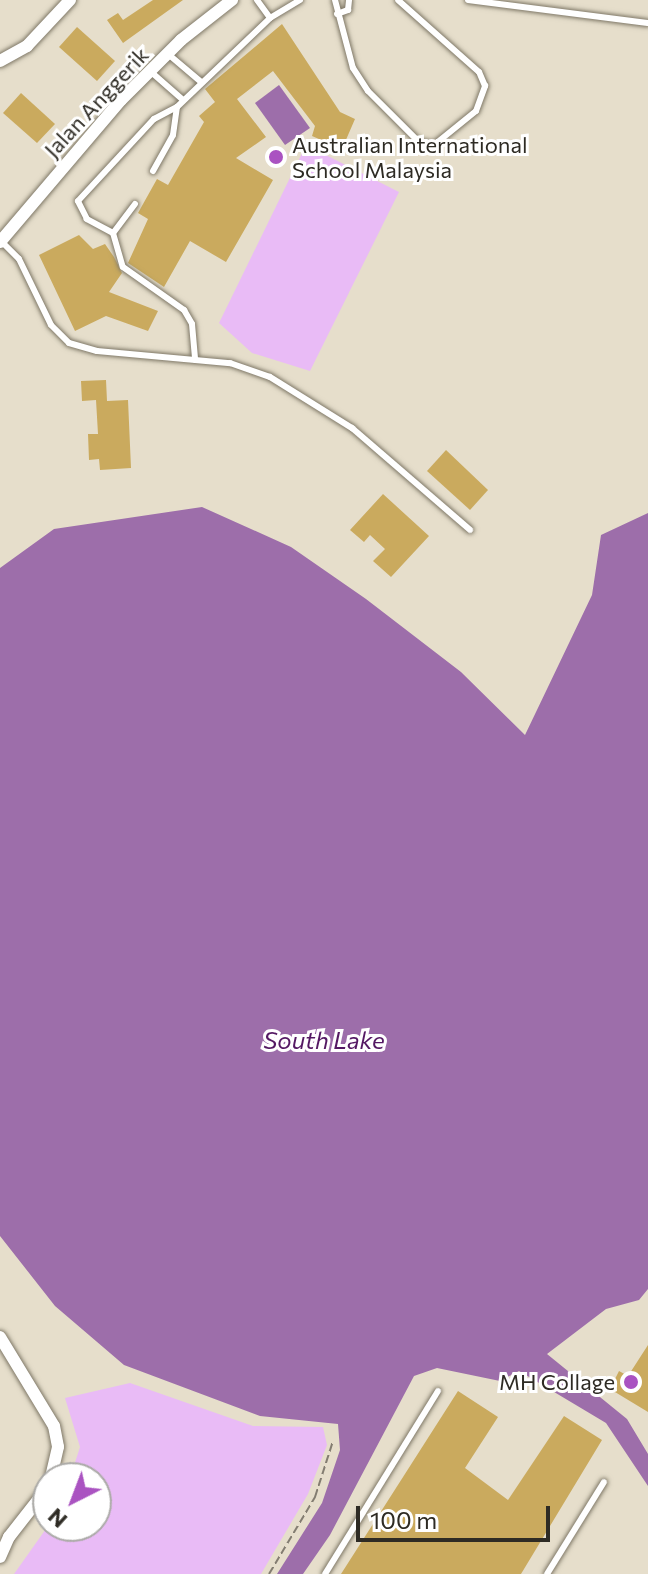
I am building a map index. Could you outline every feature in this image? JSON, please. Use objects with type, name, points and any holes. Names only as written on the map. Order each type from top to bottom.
[{"type":"street","points":[[0,61],[27,46],[70,0]]},
{"type":"street","name":"Jalan Anggerik","points":[[0,242],[150,71],[232,0]]},
{"type":"street","points":[[0,1337],[54,1426],[58,1447],[55,1462]]},
{"type":"street","points":[[0,1557],[4,1538],[32,1506]]},
{"type":"lane","points":[[257,0],[270,18]]},
{"type":"lane","points":[[195,360],[192,324],[184,310],[123,267],[113,233],[87,219],[78,201],[154,119],[177,107],[200,81],[270,18],[300,0]]},
{"type":"lane","points":[[335,0],[353,68],[368,91],[419,142],[434,145],[476,111],[485,86],[479,72],[398,0]]},
{"type":"lane","points":[[337,14],[348,10],[349,0]]},
{"type":"lane","points":[[468,0],[648,23]]},
{"type":"lane","points":[[168,54],[200,81]]},
{"type":"lane","points":[[150,71],[183,100]]},
{"type":"lane","points":[[153,171],[173,135],[177,107]]},
{"type":"lane","points":[[113,233],[135,204]]},
{"type":"lane","points":[[0,242],[19,259],[51,325],[69,343],[97,351],[243,368],[313,400],[470,530]]},
{"type":"lane","points":[[325,1574],[438,1391]]},
{"type":"lane","points":[[547,1574],[604,1482]]},
{"type":"path","points":[[269,1574],[315,1497],[333,1441]]},
{"type":"shaded area","points":[[306,145],[399,192],[310,371],[252,353],[219,323]]},
{"type":"shaded area","points":[[130,1383],[253,1426],[323,1427],[327,1445],[308,1494],[261,1574],[14,1574],[37,1542],[112,1542],[112,1462],[75,1462],[80,1447],[65,1398]]},
{"type":"water","points":[[279,85],[310,128],[285,145],[255,103]]},
{"type":"water","name":"South Lake","points":[[202,507],[291,547],[366,599],[461,672],[525,735],[592,595],[601,535],[648,513],[648,1289],[639,1300],[606,1309],[547,1354],[627,1419],[648,1454],[648,1486],[606,1423],[519,1371],[500,1381],[437,1368],[414,1376],[330,1535],[303,1574],[277,1574],[322,1503],[340,1450],[338,1424],[260,1416],[124,1365],[55,1306],[0,1236],[0,568],[54,529]]},
{"type":"building","points":[[153,0],[183,0],[123,43],[107,20],[118,13],[123,20]]},
{"type":"building","points":[[282,24],[340,112],[355,119],[342,149],[312,136],[315,126],[273,71],[237,99],[266,137],[236,158],[273,180],[226,262],[190,241],[164,287],[128,263],[148,219],[138,213],[157,179],[168,185],[204,122],[199,116],[215,102],[205,89]]},
{"type":"building","points":[[77,27],[115,61],[97,81],[59,47]]},
{"type":"building","points":[[21,93],[55,124],[37,143],[3,113]]},
{"type":"building","points":[[79,235],[93,249],[105,244],[114,257],[122,273],[109,292],[158,311],[148,331],[106,316],[75,331],[39,255]]},
{"type":"building","points":[[106,380],[107,401],[128,400],[131,468],[100,470],[99,459],[89,460],[88,434],[98,434],[96,400],[82,401],[81,381]]},
{"type":"building","points":[[446,450],[488,490],[470,510],[427,471]]},
{"type":"building","points":[[383,494],[429,536],[391,577],[373,561],[385,549],[370,535],[364,542],[350,530]]},
{"type":"building","name":"MH Collage","points":[[648,1345],[648,1412],[610,1389],[619,1371],[628,1376]]},
{"type":"building","points":[[458,1391],[498,1417],[465,1468],[508,1500],[564,1416],[602,1440],[521,1574],[341,1574]]},
{"type":"place","name":"Australian International School Malaysia","points":[[276,157]]},
{"type":"place","name":"MH Collage","points":[[631,1382]]}]
